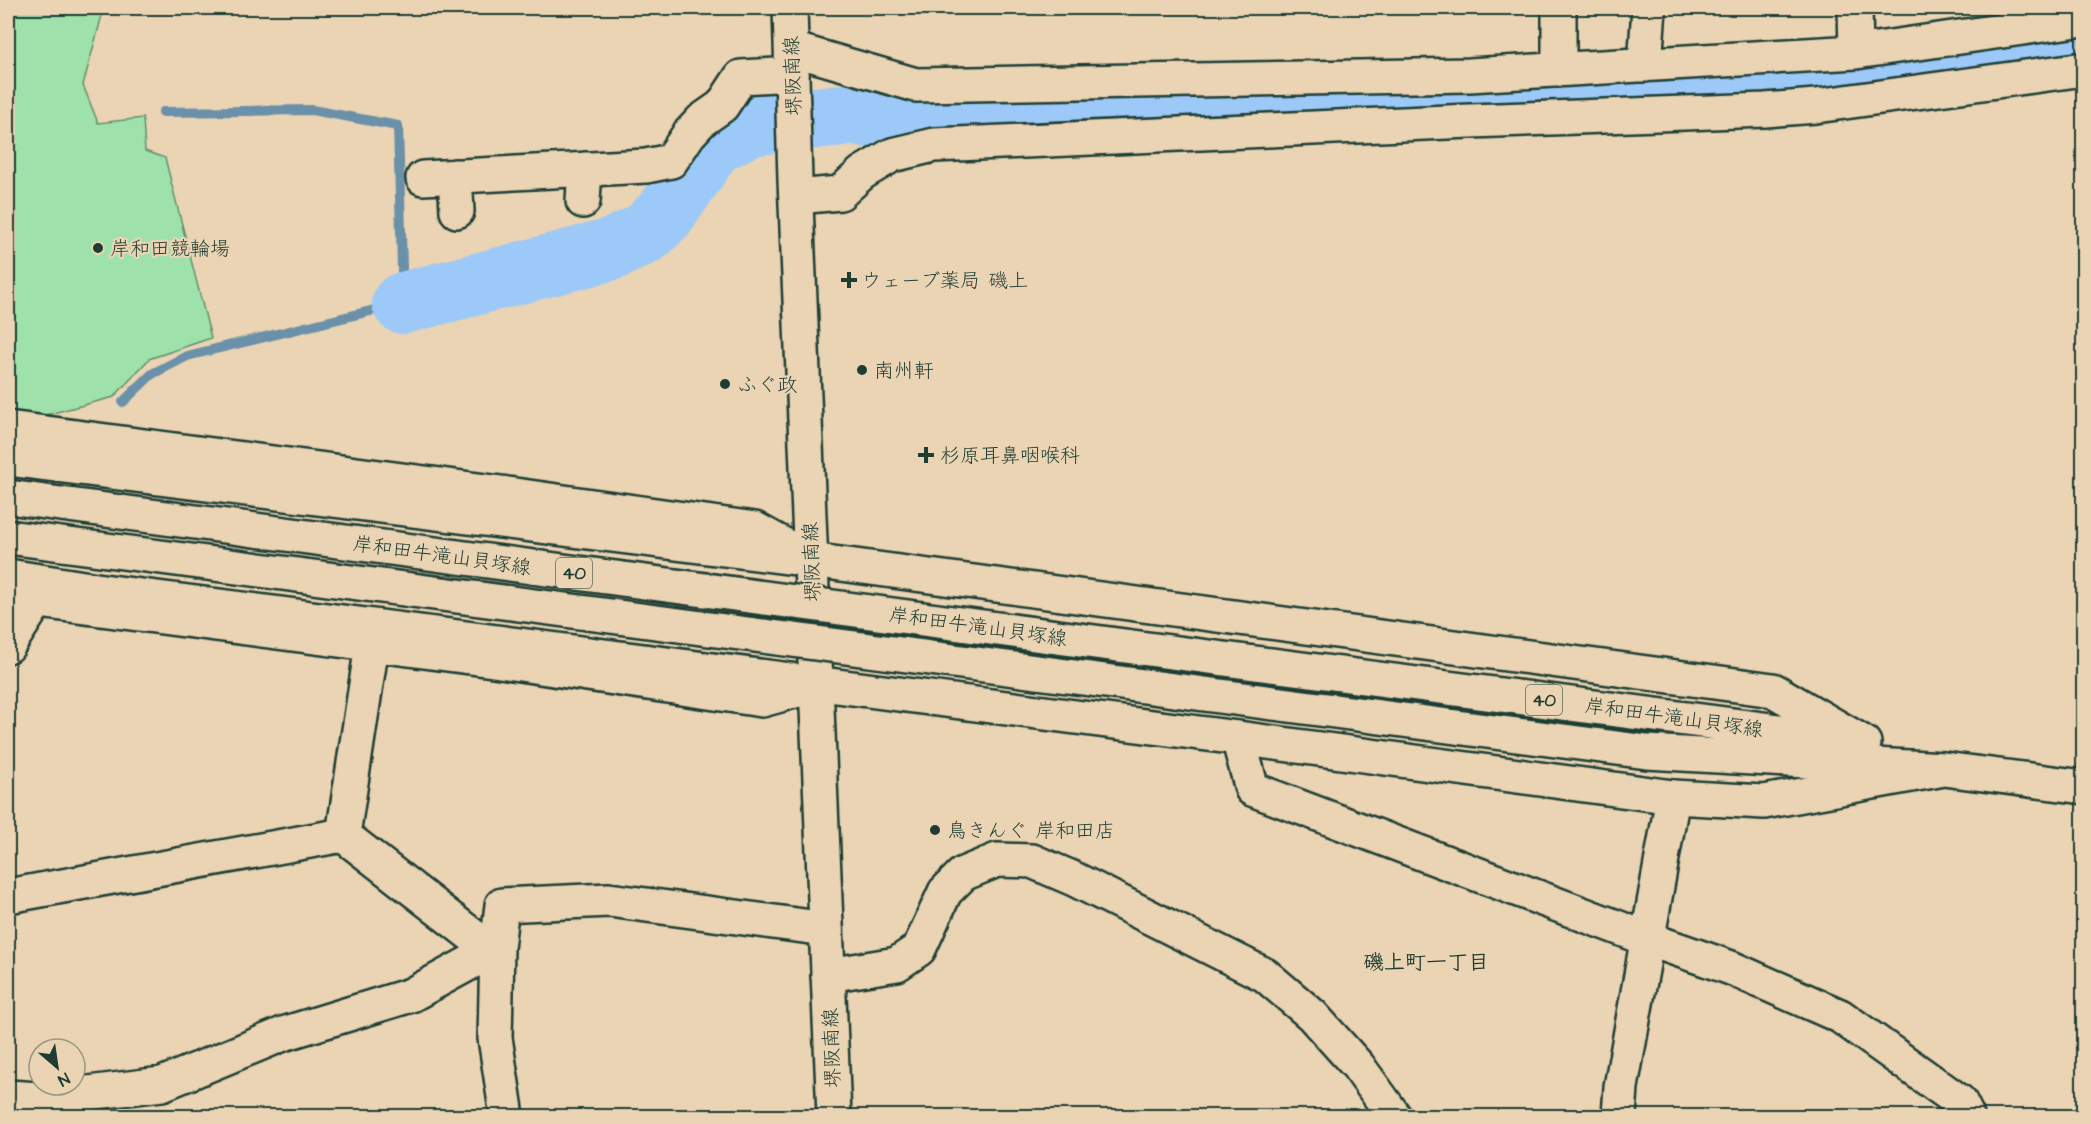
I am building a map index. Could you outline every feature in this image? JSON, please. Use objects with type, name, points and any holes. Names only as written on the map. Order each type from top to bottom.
[{"type":"main road","name":"堺阪南線","points":[[790,8],[826,929],[838,1116]]},
{"type":"main road","points":[[1559,8],[1559,70]]},
{"type":"main road","points":[[1645,65],[1649,8]]},
{"type":"main road","points":[[1855,8],[1856,52]]},
{"type":"main road","points":[[423,178],[455,176],[584,185],[646,166],[671,161],[689,134],[702,120],[722,106],[741,77],[792,71],[916,85],[1469,75],[1856,52],[2084,19]]},
{"type":"main road","points":[[796,188],[840,193],[862,173],[892,155],[934,145],[1816,106],[2084,69]]},
{"type":"main road","points":[[1469,75],[1470,121]]},
{"type":"main road","points":[[455,176],[457,211]]},
{"type":"main road","points":[[8,428],[755,529],[811,560]]},
{"type":"main road","points":[[8,459],[118,471],[811,560],[1773,690],[1864,742]]},
{"type":"main road","name":"岸和田牛滝山貝塚線","points":[[8,497],[1864,742],[1944,769]]},
{"type":"main road","name":"岸和田牛滝山貝塚線","points":[[8,537],[1647,752],[1944,769],[2084,787]]},
{"type":"main road","points":[[8,576],[103,591],[1238,738],[1673,797],[1764,802],[1944,769]]},
{"type":"main road","points":[[8,646],[22,599],[494,660],[762,700],[816,685]]},
{"type":"main road","points":[[343,835],[372,645]]},
{"type":"main road","points":[[1238,738],[1252,789],[1648,939],[1731,968],[1840,1016],[1960,1102],[1967,1116]]},
{"type":"main road","points":[[1619,1116],[1621,1087],[1673,797]]},
{"type":"main road","points":[[8,896],[343,835],[478,940],[497,948]]},
{"type":"main road","points":[[828,975],[897,964],[919,949],[945,892],[963,874],[997,860],[1032,861],[1074,879],[1265,975],[1312,1015],[1358,1066],[1394,1116]]},
{"type":"main road","points":[[507,1116],[495,1038],[497,948],[502,905],[609,900],[826,929]]},
{"type":"main road","points":[[8,1097],[39,1099],[162,1084],[283,1034],[411,995],[497,948]]},
{"type":"green space","name":"岸和田競輪場","points":[[8,8],[104,8],[83,85],[98,123],[143,118],[145,151],[165,158],[211,338],[149,359],[114,397],[30,419],[8,417]]},
{"type":"waterway","points":[[403,303],[613,249],[646,233],[666,213],[713,144],[749,125],[852,114],[897,122],[1657,94],[1790,86],[1832,82],[2084,44]]},
{"type":"waterway","points":[[123,402],[152,374],[187,356],[403,303],[398,126],[312,110],[163,112]]},
{"type":"place","name":"岸和田競輪場","points":[[98,248]]},
{"type":"place","name":"ウェーブ薬局 磯上","points":[[849,280]]},
{"type":"place","name":"南州軒","points":[[862,370]]},
{"type":"place","name":"ふぐ政","points":[[725,384]]},
{"type":"place","name":"杉原耳鼻咽喉科","points":[[926,455]]},
{"type":"place","name":"鳥きんぐ 岸和田店","points":[[935,830]]},
{"type":"district","name":"磯上町一丁目","points":[[1426,962]]}]
